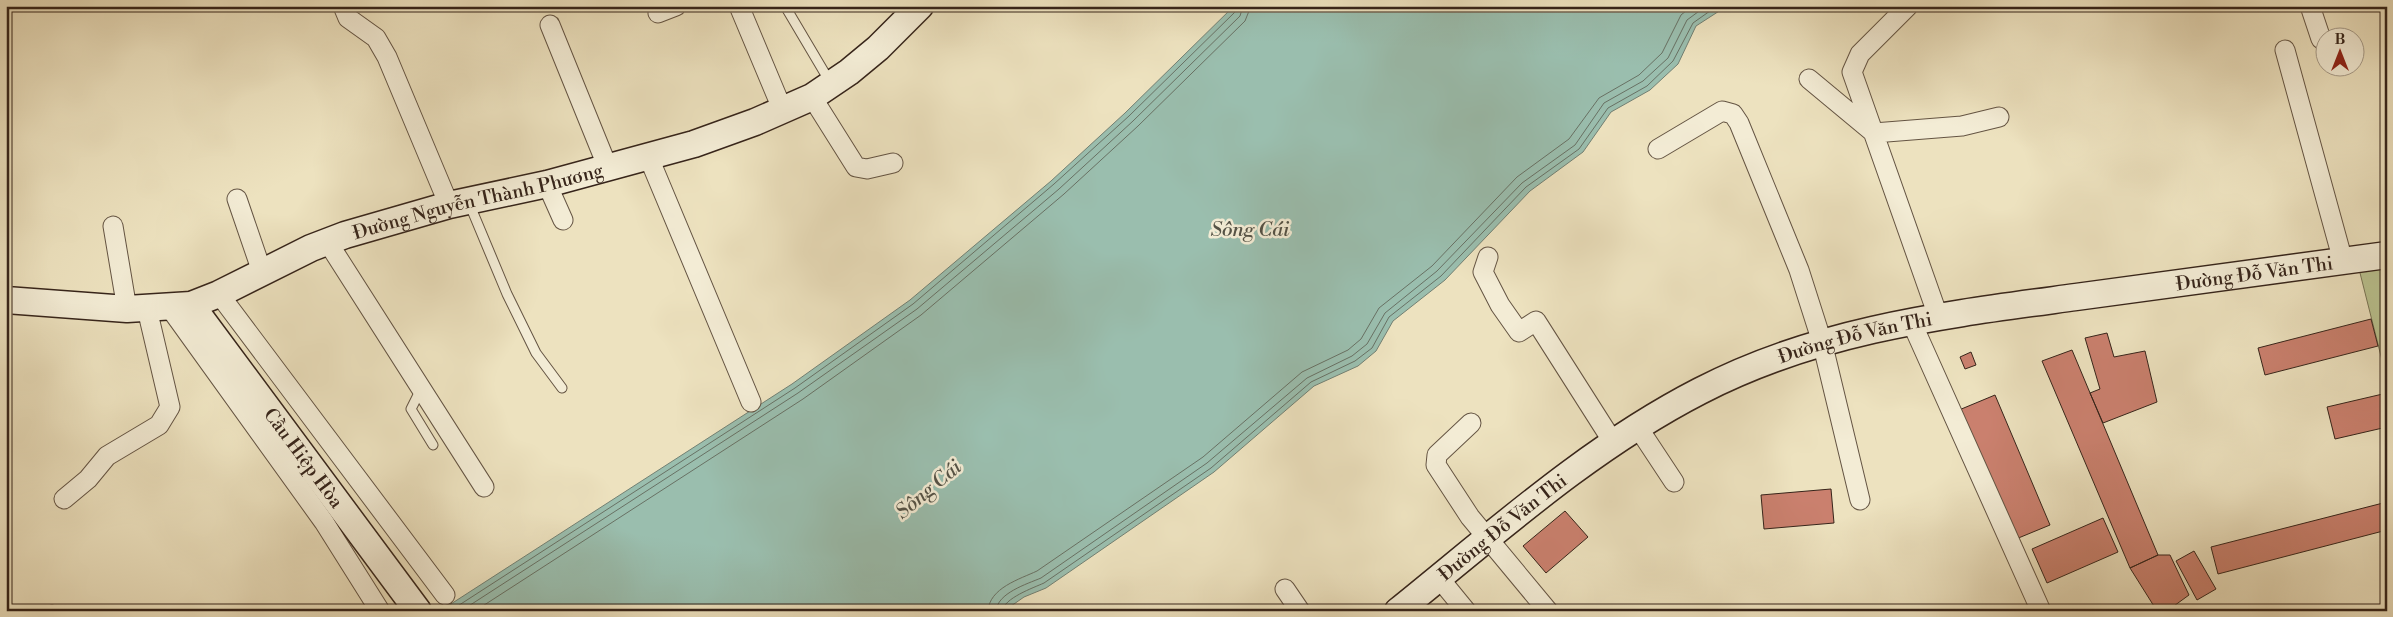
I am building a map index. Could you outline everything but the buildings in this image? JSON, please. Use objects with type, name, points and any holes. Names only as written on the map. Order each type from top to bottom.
[{"type":"main road","name":"Đường Nguyễn Thành Phương","points":[[6,300],[159,308],[218,294],[327,241],[459,202],[546,184],[649,158],[694,144],[783,111],[822,91],[883,44],[920,6]]},
{"type":"main road","name":"Đường Đỗ Văn Thi","points":[[1398,611],[1563,478],[1637,426],[1702,390],[1739,373],[1822,342],[1938,316],[2387,255]]},
{"type":"main road","name":"Cầu Hiệp Hòa","points":[[159,308],[221,346],[418,611]]},
{"type":"street","points":[[343,6],[348,18],[376,38],[459,202]]},
{"type":"street","points":[[658,13],[676,6]]},
{"type":"street","points":[[739,6],[783,111]]},
{"type":"street","points":[[1908,6],[1860,54],[1852,72],[1938,316]]},
{"type":"street","points":[[2310,6],[2317,28]]},
{"type":"street","points":[[550,25],[608,168]]},
{"type":"street","points":[[2285,50],[2343,261]]},
{"type":"street","points":[[1809,79],[1874,133],[1962,126],[2000,116]]},
{"type":"street","points":[[822,91],[856,167],[868,169],[893,163]]},
{"type":"street","points":[[1658,149],[1712,115],[1722,111],[1733,114],[1743,133],[1799,270],[1822,342],[1860,500]]},
{"type":"street","points":[[649,158],[751,402]]},
{"type":"street","points":[[546,184],[563,220]]},
{"type":"street","points":[[237,199],[262,272]]},
{"type":"street","points":[[113,226],[159,308],[324,522],[380,611]]},
{"type":"street","points":[[327,241],[484,487]]},
{"type":"street","points":[[1488,257],[1483,272],[1500,305],[1519,332],[1536,321],[1613,442]]},
{"type":"street","points":[[218,294],[446,595]]},
{"type":"street","points":[[64,499],[88,478],[107,456],[159,424],[168,412],[170,407],[159,308]]},
{"type":"street","points":[[1911,321],[2041,611]]},
{"type":"street","points":[[1471,423],[1436,455],[1436,465],[1470,517],[1490,537],[1548,610]]},
{"type":"street","points":[[1637,426],[1674,482]]},
{"type":"street","points":[[1439,578],[1466,611]]},
{"type":"street","points":[[1285,590],[1300,611]]},
{"type":"lane","points":[[785,6],[822,91]]},
{"type":"lane","points":[[459,202],[536,353],[562,388]]},
{"type":"lane","points":[[422,389],[411,409],[433,445]]},
{"type":"green space","points":[[2387,256],[2387,380],[2357,261]]},
{"type":"water","name":"Sông Cái","points":[[1234,6],[1727,6],[1696,26],[1678,64],[1650,90],[1611,112],[1583,152],[1530,191],[1445,280],[1393,321],[1376,351],[1358,366],[1314,386],[1214,472],[1046,588],[1024,597],[1004,611],[440,611],[792,384],[910,300],[1051,181],[1125,113]]}]
